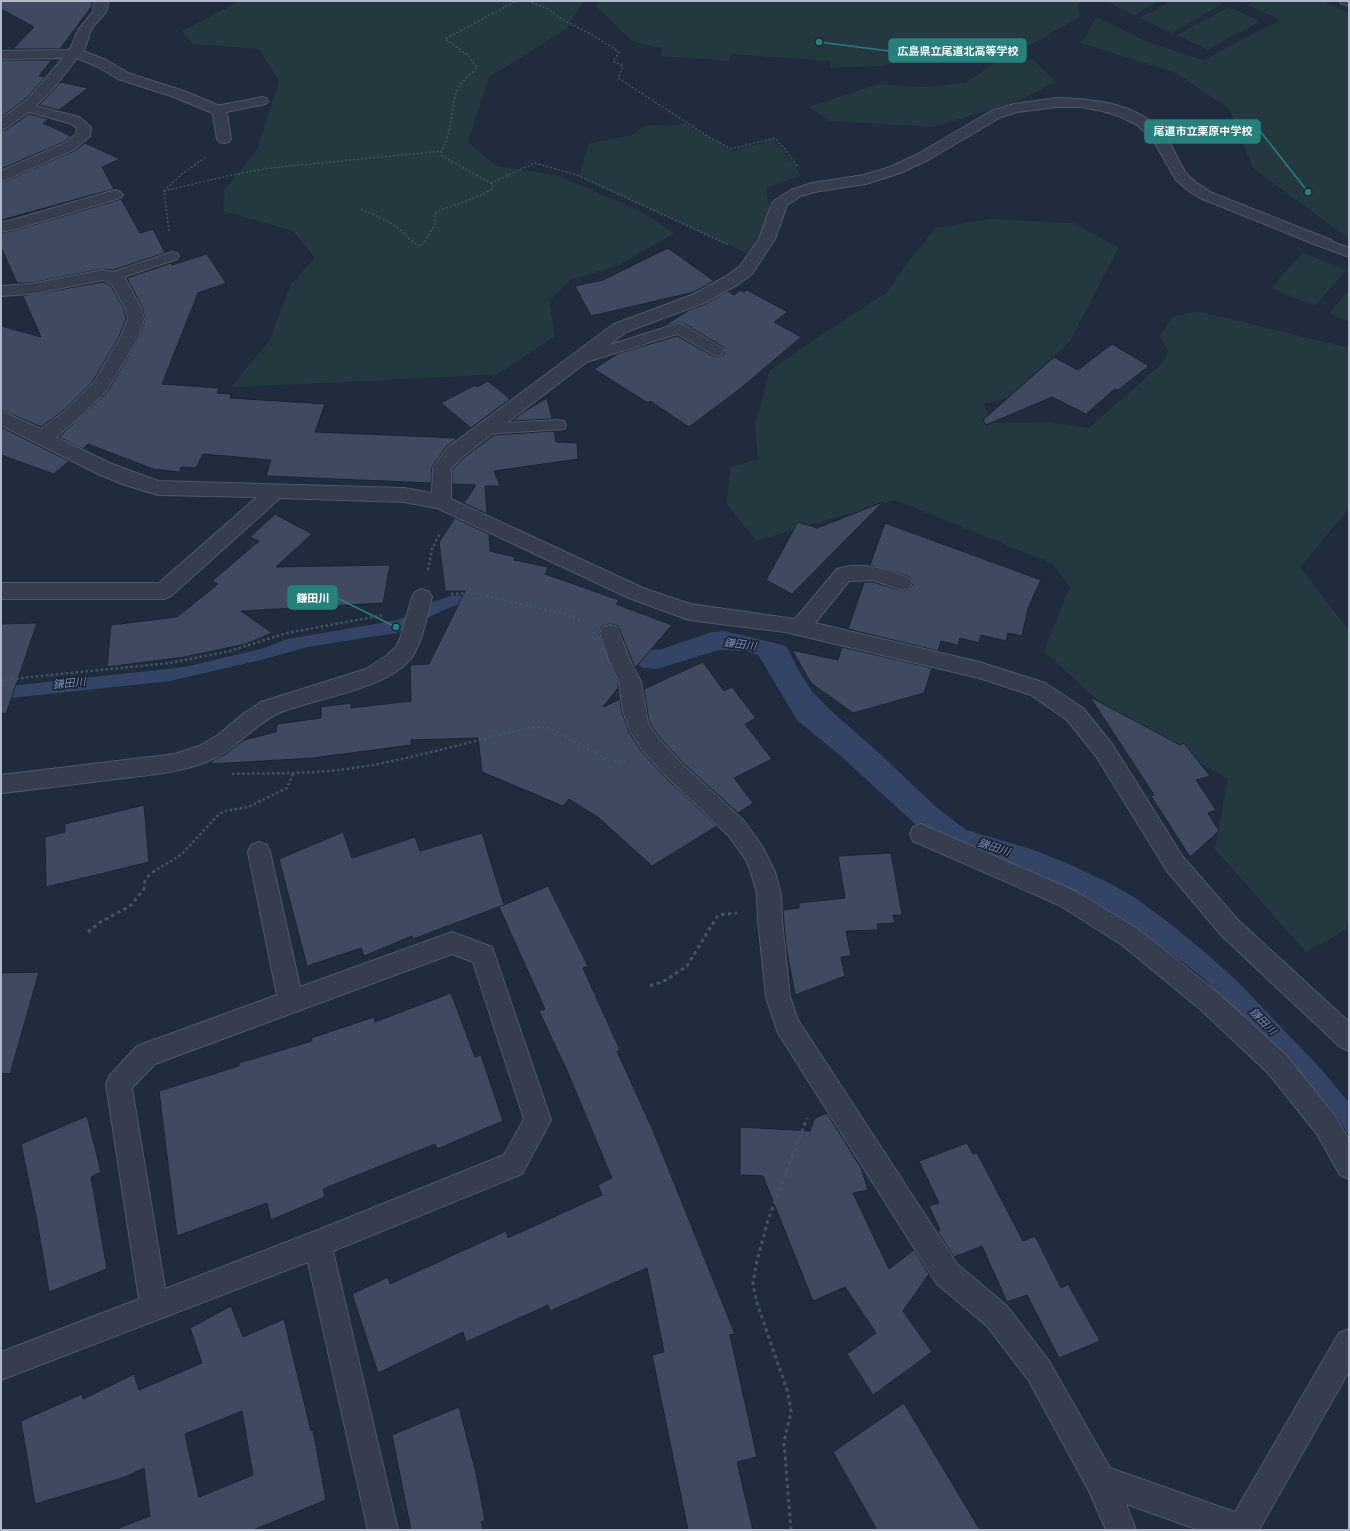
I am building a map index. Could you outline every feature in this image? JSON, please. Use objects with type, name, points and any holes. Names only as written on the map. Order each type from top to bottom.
[{"type":"street","points":[[1,125],[25,107],[54,80],[77,48],[87,26],[101,10],[101,1]]},
{"type":"street","points":[[1,55],[72,53],[101,64],[123,76],[179,94],[216,110],[221,117],[224,140]]},
{"type":"street","points":[[441,502],[442,468],[454,453],[620,328],[698,299],[731,281],[746,270],[767,239],[780,203],[796,193],[812,188],[866,179],[895,170],[923,157],[996,114],[1008,109],[1021,106],[1063,102],[1086,104],[1125,113],[1149,127],[1158,135],[1181,177],[1191,186],[1205,195],[1325,243]]},
{"type":"street","points":[[1,178],[70,146],[83,136],[84,127],[74,120],[25,107]]},
{"type":"street","points":[[1,227],[10,226],[115,195]]},
{"type":"street","points":[[1,291],[31,289],[103,275],[112,277],[119,282],[133,308],[136,319],[130,338],[100,386],[71,415],[43,437]]},
{"type":"street","points":[[1,417],[105,469],[132,480],[158,488],[404,495],[441,502],[636,593],[689,612],[800,627],[979,670],[1038,689],[1075,714],[1104,750],[1174,864],[1230,928],[1349,1039]]},
{"type":"street","points":[[1,591],[164,591],[276,491]]},
{"type":"street","points":[[800,627],[844,574],[874,573],[902,583]]},
{"type":"street","points":[[1,784],[175,763],[207,752],[226,740],[269,708],[373,675],[393,662],[404,652],[410,639],[420,603]]},
{"type":"street","points":[[613,640],[630,682],[634,711],[638,725],[651,745],[668,764],[736,828],[754,853],[765,876],[769,894],[770,920],[778,997],[788,1025],[823,1083],[948,1274],[997,1316],[1039,1371],[1100,1480],[1121,1530]]},
{"type":"street","points":[[921,834],[1067,898],[1130,937],[1209,1001],[1277,1064],[1326,1125],[1349,1166]]},
{"type":"street","points":[[258,852],[291,1001]]},
{"type":"street","points":[[1,1366],[318,1244],[513,1165],[538,1120],[483,955],[452,943],[146,1055],[119,1084],[154,1307]]},
{"type":"street","points":[[318,1244],[383,1530]]},
{"type":"street","points":[[1100,1480],[1242,1530],[1349,1343]]},
{"type":"lane","points":[[1345,1],[1349,3]]},
{"type":"lane","points":[[216,110],[262,101]]},
{"type":"lane","points":[[1325,243],[1349,253]]},
{"type":"lane","points":[[112,277],[172,256]]},
{"type":"lane","points":[[580,359],[621,348],[679,328],[717,351]]},
{"type":"lane","points":[[485,430],[558,425]]},
{"type":"path","points":[[164,191],[202,181],[272,168],[409,156],[441,151],[446,144],[459,88],[477,68],[469,56],[445,39],[516,1]]},
{"type":"path","points":[[528,1],[548,9],[561,20],[589,33],[618,51],[619,53],[613,61],[623,66],[623,68],[619,73],[618,78],[709,137],[731,149],[774,138],[785,149],[812,188]]},
{"type":"path","points":[[164,191],[182,174],[210,154],[224,140]]},
{"type":"path","points":[[361,209],[394,224],[414,244],[420,246],[423,244],[435,224],[435,214],[438,211],[489,193],[493,185],[442,156],[441,151]]},
{"type":"path","points":[[491,183],[535,162],[577,175],[739,249],[728,262],[742,272]]},
{"type":"path","points":[[164,191],[172,256]]},
{"type":"path","points":[[420,603],[432,549],[447,518],[441,502]]},
{"type":"path","points":[[1,680],[176,662],[230,651],[287,633],[396,613],[420,603],[449,594],[473,594],[564,614],[613,640]]},
{"type":"path","points":[[232,774],[293,774],[341,770],[384,762],[533,727],[547,727],[611,761],[668,764]]},
{"type":"path","points":[[88,932],[98,923],[130,906],[144,889],[145,881],[150,874],[182,854],[219,814],[225,811],[248,806],[287,788],[293,774]]},
{"type":"path","points":[[650,986],[666,980],[687,966],[718,914],[736,914],[765,876]]},
{"type":"path","points":[[791,1530],[784,1442],[791,1412],[789,1399],[756,1300],[753,1283],[756,1265],[768,1220],[813,1102],[823,1083]]},
{"type":"green space","points":[[240,1],[584,1],[565,30],[489,77],[468,142],[496,166],[556,175],[639,210],[674,233],[619,265],[570,280],[549,301],[555,336],[498,374],[231,387],[269,341],[291,284],[315,258],[293,231],[223,211],[225,189],[257,150],[279,81],[259,49],[193,44],[182,31]]},
{"type":"green space","points":[[599,1],[1078,1],[1080,17],[1032,44],[1001,54],[990,50],[946,59],[924,58],[878,66],[830,68],[830,61],[732,54],[729,61],[661,56],[662,48],[632,41],[596,6]]},
{"type":"green space","points":[[1104,1],[1159,1],[1134,15]]},
{"type":"green space","points":[[1171,1],[1216,1],[1223,4],[1172,33],[1140,18]]},
{"type":"green space","points":[[1254,1],[1322,1],[1349,13],[1349,239],[1253,168],[1229,109],[1176,73],[1081,43],[1086,37],[1096,17],[1150,43],[1203,60],[1281,20],[1247,5]]},
{"type":"green space","points":[[1229,7],[1260,21],[1208,50],[1177,35]]},
{"type":"green space","points":[[1034,60],[1055,82],[1021,100],[934,127],[830,121],[809,107],[879,84],[923,87],[965,83],[998,61]]},
{"type":"green space","points":[[684,123],[730,150],[737,150],[772,139],[783,150],[801,175],[767,188],[769,213],[766,226],[759,238],[746,253],[579,177],[588,144],[635,134],[638,130],[646,126],[672,126]]},
{"type":"green space","points":[[989,219],[1073,223],[1119,247],[1070,341],[1008,398],[984,404],[992,423],[1050,422],[1089,428],[1164,362],[1168,351],[1160,335],[1173,317],[1198,311],[1349,348],[1349,508],[1300,567],[1349,631],[1349,923],[1345,930],[1306,952],[1215,849],[1228,779],[1117,718],[1044,651],[1070,587],[1053,564],[895,500],[756,541],[726,503],[731,467],[758,459],[755,425],[769,371],[886,293],[914,254],[936,228]]},
{"type":"green space","points":[[1303,253],[1346,270],[1315,306],[1271,288]]},
{"type":"green space","points":[[1349,290],[1349,322],[1329,313]]},
{"type":"water","points":[[472,595],[572,620],[630,644],[649,650],[662,649],[712,632],[725,631],[786,646],[800,673],[812,691],[829,709],[878,752],[936,807],[966,830],[1031,849],[1069,864],[1111,884],[1137,899],[1208,955],[1238,982],[1323,1071],[1349,1103],[1349,1136],[1339,1120],[1299,1071],[1202,977],[1140,930],[1088,898],[1059,884],[936,838],[915,824],[842,757],[797,720],[759,656],[748,651],[719,650],[657,669],[644,668],[557,625],[461,604],[446,609],[396,633],[307,647],[265,659],[170,681],[1,699],[1,687],[185,667],[264,648],[288,639],[398,620],[433,602],[451,596]]},
{"type":"building","points":[[1,1],[92,1],[92,6],[60,49],[13,49],[34,27],[1,9]]},
{"type":"building","points":[[3,60],[52,60],[39,76],[45,77],[28,97],[1,117],[1,62]]},
{"type":"building","points":[[61,82],[88,88],[59,110],[39,105]]},
{"type":"building","points":[[29,114],[49,119],[43,123],[71,136],[64,142],[1,169],[1,130],[7,129]]},
{"type":"building","points":[[85,143],[120,159],[102,167],[114,189],[1,220],[1,183],[76,150]]},
{"type":"building","points":[[121,199],[140,233],[153,229],[165,253],[113,270],[103,269],[31,283],[17,283],[1,247],[1,233],[16,230]]},
{"type":"building","points":[[668,248],[714,281],[694,292],[591,316],[575,286],[603,280]]},
{"type":"building","points":[[207,254],[226,283],[198,293],[162,384],[219,388],[217,393],[231,394],[230,398],[325,404],[315,432],[458,438],[446,447],[432,467],[431,483],[266,476],[271,460],[203,454],[196,468],[181,467],[180,472],[153,469],[88,444],[83,449],[59,437],[108,391],[139,338],[145,319],[142,307],[127,278],[171,263],[172,265]]},
{"type":"building","points":[[103,282],[111,286],[124,309],[126,319],[119,337],[93,381],[64,410],[41,427],[1,410],[1,326],[41,337],[23,296]]},
{"type":"building","points":[[740,290],[743,292],[747,290],[788,312],[774,322],[801,337],[741,388],[689,427],[650,401],[648,403],[594,369],[619,353],[677,336],[711,355],[716,357],[723,355],[725,352],[723,347],[685,324],[679,322],[662,327],[689,310],[705,304],[728,291],[734,295]]},
{"type":"building","points":[[1112,344],[1149,366],[1118,390],[1115,389],[1086,414],[1052,397],[986,425],[983,420],[1054,357],[1078,370]]},
{"type":"building","points":[[488,381],[510,399],[471,428],[441,403],[475,385],[477,387]]},
{"type":"building","points":[[547,398],[552,419],[512,421],[525,411]]},
{"type":"building","points":[[1,427],[69,461],[54,474],[1,455]]},
{"type":"building","points":[[554,431],[556,442],[577,443],[578,459],[494,471],[500,486],[485,486],[487,514],[464,503],[476,485],[452,484],[452,470],[462,459],[494,435]]},
{"type":"building","points":[[883,502],[792,594],[766,580],[798,522],[817,528]]},
{"type":"building","points":[[275,514],[312,534],[276,567],[390,565],[383,603],[241,611],[272,633],[246,644],[184,657],[107,667],[111,625],[177,617],[218,584],[212,581],[259,541],[250,537]]},
{"type":"building","points":[[455,518],[489,534],[490,551],[515,557],[514,560],[548,567],[545,574],[619,600],[616,604],[672,625],[635,668],[618,626],[610,624],[602,626],[599,633],[618,682],[618,688],[603,707],[620,699],[622,712],[629,732],[642,752],[665,777],[717,826],[652,866],[599,818],[569,799],[563,806],[482,772],[478,738],[411,740],[411,745],[313,758],[212,764],[212,761],[224,755],[244,740],[276,732],[277,724],[321,718],[321,707],[351,703],[351,708],[411,701],[410,665],[429,664],[465,591],[445,591],[439,542]]},
{"type":"building","points":[[885,523],[1041,580],[1028,608],[1022,636],[1008,633],[1006,641],[981,635],[979,643],[960,638],[958,645],[941,641],[938,651],[848,629],[864,582],[873,582],[902,591],[909,589],[913,584],[910,577],[870,565]]},
{"type":"building","points":[[37,623],[6,714],[1,713],[1,624]]},
{"type":"building","points":[[842,647],[932,668],[924,693],[853,713],[811,683],[792,650],[838,660]]},
{"type":"building","points":[[703,662],[724,691],[732,687],[756,718],[745,724],[772,759],[734,778],[753,803],[738,813],[683,763],[660,738],[649,722],[644,689]]},
{"type":"building","points":[[1090,697],[1180,745],[1184,743],[1210,776],[1196,780],[1216,810],[1208,813],[1219,831],[1190,857],[1151,796],[1154,795]]},
{"type":"building","points":[[144,805],[149,862],[46,887],[45,837],[65,832],[65,824]]},
{"type":"building","points":[[343,832],[352,858],[415,837],[420,851],[482,833],[504,905],[413,939],[412,936],[364,956],[361,948],[307,966],[279,859]]},
{"type":"building","points":[[891,853],[902,915],[893,915],[895,923],[877,924],[878,930],[846,931],[851,956],[841,957],[845,976],[795,995],[786,946],[783,910],[799,908],[799,903],[845,898],[838,856]]},
{"type":"building","points":[[548,886],[588,966],[583,968],[620,1050],[617,1051],[654,1133],[735,1334],[730,1335],[757,1457],[737,1462],[753,1530],[688,1530],[652,1355],[664,1352],[647,1268],[550,1311],[548,1305],[466,1342],[463,1332],[378,1373],[352,1294],[388,1277],[390,1284],[506,1231],[508,1238],[602,1195],[598,1185],[612,1178],[568,1073],[539,1011],[545,1009],[499,907]]},
{"type":"building","points":[[39,972],[10,1074],[1,1073],[1,973]]},
{"type":"building","points":[[451,993],[475,1057],[481,1055],[503,1121],[437,1149],[435,1144],[323,1189],[325,1197],[271,1220],[267,1203],[177,1236],[159,1091],[239,1066],[239,1063],[312,1041],[311,1038],[374,1017],[375,1022]]},
{"type":"building","points":[[827,1113],[861,1168],[868,1190],[853,1193],[889,1269],[914,1250],[929,1274],[903,1311],[932,1352],[873,1395],[847,1354],[876,1333],[845,1287],[813,1301],[763,1176],[740,1175],[740,1127],[810,1131],[815,1118]]},
{"type":"building","points":[[87,1116],[101,1172],[91,1177],[107,1269],[49,1292],[37,1221],[21,1144]]},
{"type":"building","points":[[967,1143],[973,1154],[977,1153],[1023,1241],[1035,1236],[1061,1288],[1068,1284],[1100,1341],[1059,1358],[1027,1295],[1007,1302],[982,1246],[954,1257],[938,1232],[940,1230],[929,1206],[939,1203],[919,1161]]},
{"type":"building","points":[[231,1306],[243,1337],[284,1319],[311,1431],[313,1430],[326,1500],[253,1530],[119,1530],[119,1528],[150,1516],[144,1468],[125,1477],[35,1504],[21,1421],[82,1394],[83,1399],[134,1374],[139,1390],[202,1363],[190,1328]],"holes":[[[242,1411],[253,1475],[199,1497],[185,1434]]]},
{"type":"building","points":[[904,1403],[980,1530],[877,1530],[833,1452]]},
{"type":"building","points":[[459,1407],[476,1473],[485,1520],[481,1522],[483,1530],[411,1530],[392,1435]]},
{"type":"place","name":"広島県立尾道北高等学校","points":[[819,42]]},
{"type":"place","name":"尾道市立栗原中学校","points":[[1308,192]]},
{"type":"place","name":"鎌田川","points":[[396,627]]}]
